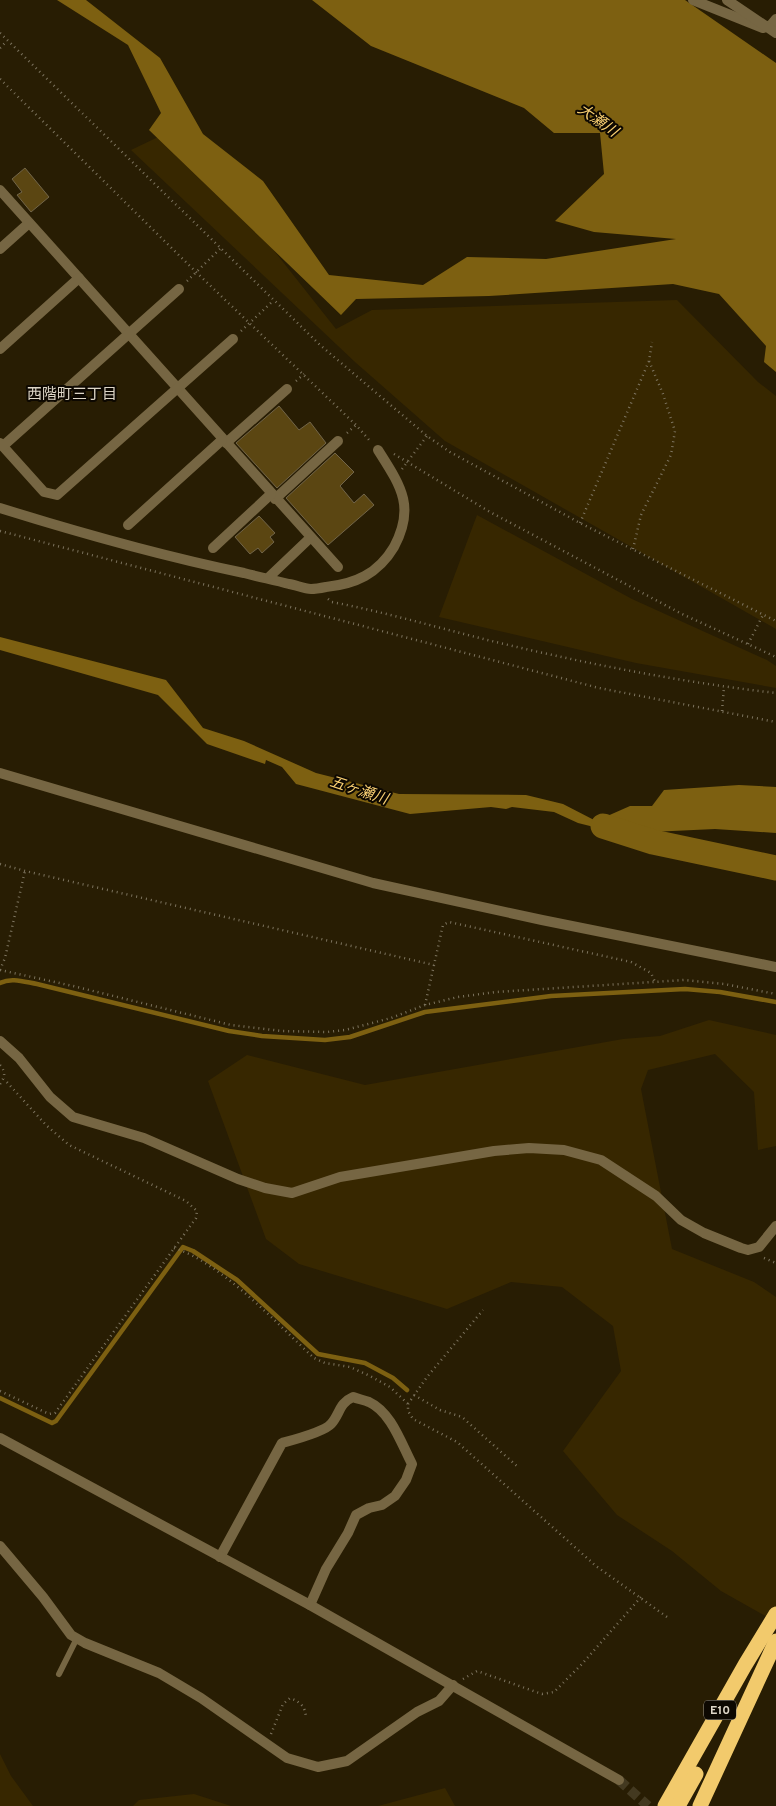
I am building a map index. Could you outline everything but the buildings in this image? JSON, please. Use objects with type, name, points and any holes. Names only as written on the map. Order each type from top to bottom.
[{"type":"highway","name":"E10","points":[[665,1806],[776,1614]]},
{"type":"highway","name":"E10","points":[[678,1806],[741,1690],[776,1620]]},
{"type":"highway","points":[[700,1806],[776,1641]]},
{"type":"highway","points":[[656,1806],[713,1712],[745,1665]]},
{"type":"street","points":[[692,0],[772,30]]},
{"type":"street","points":[[728,0],[772,30]]},
{"type":"street","points":[[772,30],[772,25],[776,19]]},
{"type":"street","points":[[0,190],[338,567]]},
{"type":"street","points":[[0,249],[29,223]]},
{"type":"street","points":[[0,349],[79,278]]},
{"type":"street","points":[[179,289],[1,445],[44,492],[57,495],[233,339]]},
{"type":"street","points":[[128,525],[287,389]]},
{"type":"street","points":[[213,548],[338,441]]},
{"type":"street","points":[[0,508],[163,554],[311,589],[354,582],[378,566],[391,551],[400,534],[404,516],[404,499],[399,483],[378,447]]},
{"type":"street","points":[[268,578],[310,538]]},
{"type":"street","points":[[0,773],[373,883],[776,968]]},
{"type":"street","points":[[0,1041],[18,1058],[50,1097],[73,1116],[144,1138],[238,1180],[265,1188],[292,1193],[340,1177],[494,1151],[528,1148],[564,1150],[601,1160],[656,1196],[681,1220],[704,1233],[741,1248],[748,1250],[760,1247],[776,1226]]},
{"type":"street","points":[[220,1557],[282,1443],[307,1436],[330,1426],[345,1400],[353,1397],[370,1402],[390,1421],[412,1464],[406,1480],[395,1496],[382,1505],[369,1508],[356,1515],[348,1533],[326,1569],[310,1605]]},
{"type":"street","points":[[0,1438],[310,1605],[618,1780]]},
{"type":"street","points":[[0,1546],[43,1597],[71,1635],[159,1673],[202,1698],[287,1758],[318,1767],[347,1761],[417,1712],[439,1701],[453,1685]]},
{"type":"lane","points":[[59,1674],[77,1638]]},
{"type":"path","points":[[0,33],[273,301],[320,345],[427,436],[450,452],[580,523],[776,621]]},
{"type":"path","points":[[0,48],[7,41]]},
{"type":"path","points":[[0,79],[196,272],[378,447]]},
{"type":"path","points":[[179,289],[220,249]]},
{"type":"path","points":[[233,339],[273,301]]},
{"type":"path","points":[[580,523],[649,360],[652,342]]},
{"type":"path","points":[[633,549],[641,515],[670,455],[676,431],[664,394],[649,360]]},
{"type":"path","points":[[364,434],[378,447]]},
{"type":"path","points":[[395,478],[427,436]]},
{"type":"path","points":[[393,452],[490,512],[682,614],[776,657]]},
{"type":"path","points":[[0,531],[598,688],[776,722]]},
{"type":"path","points":[[311,589],[332,602],[370,609],[517,647],[609,667],[724,687],[776,693]]},
{"type":"path","points":[[748,644],[763,615]]},
{"type":"path","points":[[722,712],[724,687]]},
{"type":"path","points":[[0,864],[434,965]]},
{"type":"path","points":[[25,871],[5,958],[0,970],[231,1025],[282,1031],[327,1032],[345,1030],[391,1018],[425,1005],[458,997],[496,992],[684,980],[724,984],[776,994]]},
{"type":"path","points":[[425,1005],[443,925],[449,922],[631,962],[651,973],[655,982]]},
{"type":"path","points":[[0,1065],[4,1070],[4,1079],[0,1084]]},
{"type":"path","points":[[0,1391],[49,1414],[55,1413],[196,1218],[198,1211],[186,1201],[69,1145],[46,1125],[4,1079]]},
{"type":"path","points":[[174,1248],[209,1266],[240,1289],[314,1358],[325,1363],[350,1367],[370,1376],[390,1387],[408,1404]]},
{"type":"path","points":[[483,1310],[427,1377],[408,1404],[408,1410],[414,1419],[457,1442],[596,1566],[667,1617]]},
{"type":"path","points":[[414,1395],[440,1410],[462,1418],[518,1467]]},
{"type":"path","points":[[453,1685],[477,1671],[542,1694],[554,1692],[582,1664],[641,1597]]},
{"type":"path","points":[[265,1744],[283,1704],[290,1698],[300,1702],[305,1709],[306,1717]]},
{"type":"shaded area","points":[[177,128],[336,329],[372,310],[677,300],[758,382],[776,396],[776,629],[445,441],[355,362],[131,150]]},
{"type":"shaded area","points":[[477,515],[632,599],[767,660],[776,666],[776,688],[636,663],[439,617]]},
{"type":"shaded area","points":[[709,1020],[776,1035],[776,1146],[758,1150],[754,1092],[715,1054],[648,1070],[641,1089],[672,1249],[754,1282],[776,1297],[776,1622],[721,1591],[672,1551],[617,1515],[563,1451],[621,1371],[613,1326],[562,1287],[511,1282],[447,1309],[299,1264],[266,1239],[208,1081],[247,1055],[365,1085],[623,1039],[660,1036]]},
{"type":"shaded area","points":[[0,1754],[11,1776],[33,1806],[0,1806]]},
{"type":"shaded area","points":[[445,1788],[455,1806],[378,1806]]},
{"type":"shaded area","points":[[194,1794],[231,1806],[133,1806],[139,1800]]},
{"type":"water","name":"大瀬川","points":[[57,0],[86,0],[160,58],[203,134],[263,181],[329,275],[423,285],[467,257],[546,259],[676,239],[594,232],[555,221],[604,174],[600,133],[554,133],[524,108],[371,46],[312,0],[685,0],[776,63],[776,372],[764,362],[766,346],[719,294],[673,284],[489,296],[356,299],[341,315],[149,130],[161,113],[128,45]]},
{"type":"water","name":"五ヶ瀬川","points":[[0,637],[166,680],[203,728],[244,741],[316,773],[399,794],[526,795],[563,804],[596,821],[630,806],[652,806],[664,790],[739,785],[776,787],[776,833],[715,829],[651,832],[602,829],[578,823],[554,812],[512,807],[506,809],[491,807],[410,814],[296,784],[282,767],[266,760],[265,764],[207,744],[158,695],[0,650]]},
{"type":"waterway","points":[[603,826],[653,842],[776,868]]},
{"type":"waterway","points":[[0,983],[13,980],[23,981],[229,1031],[262,1036],[325,1040],[350,1037],[425,1012],[551,996],[685,989],[720,992],[776,1002]]},
{"type":"waterway","points":[[0,1398],[52,1423],[56,1421],[183,1247],[193,1251],[237,1280],[318,1354],[365,1363],[393,1378],[407,1390]]},
{"type":"tunnel","points":[[619,1780],[648,1806]]},
{"type":"district","name":"西階町三丁目","points":[[72,394]]}]
